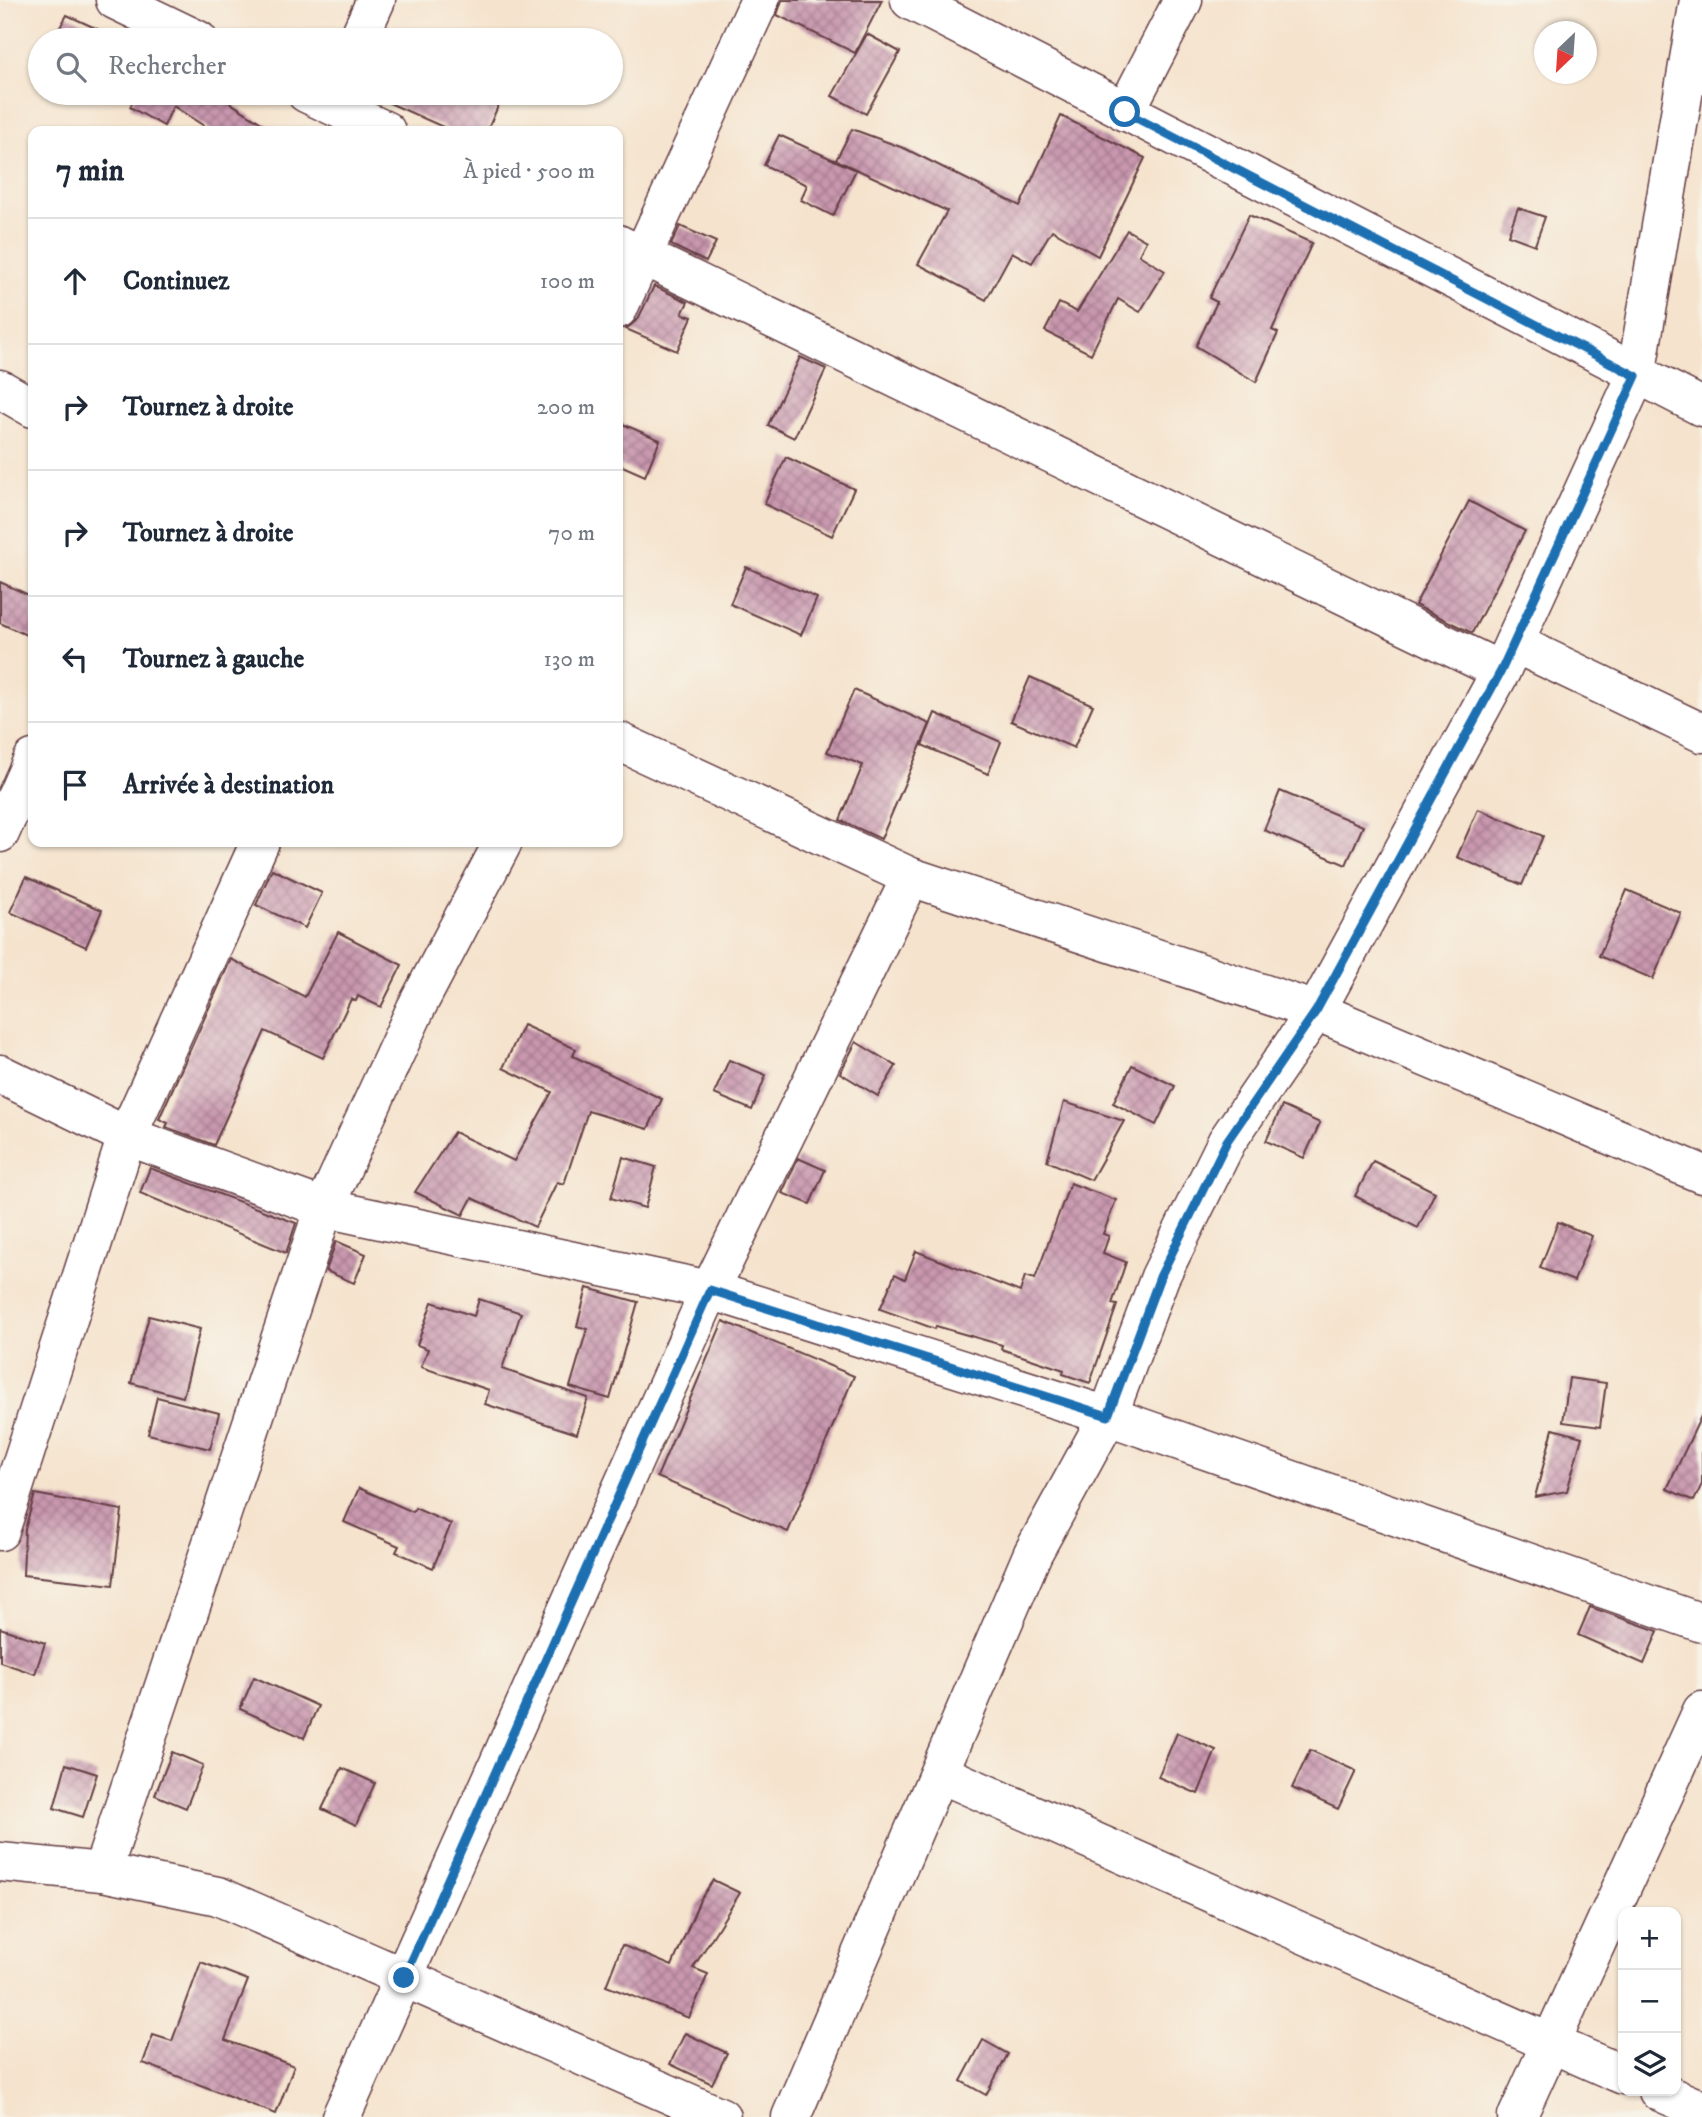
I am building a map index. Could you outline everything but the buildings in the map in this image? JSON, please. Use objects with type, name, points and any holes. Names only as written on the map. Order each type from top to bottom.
[{"type":"street","points":[[115,0],[173,28]]},
{"type":"street","points":[[363,28],[376,0]]},
{"type":"street","points":[[623,284],[630,250],[760,0]]},
{"type":"street","points":[[910,0],[1636,376],[1702,407]]},
{"type":"street","points":[[1125,112],[1183,0]]},
{"type":"street","points":[[791,2117],[1033,1553],[1108,1416],[1160,1277],[1227,1141],[1316,1011],[1508,657],[1636,376],[1699,0]]},
{"type":"street","points":[[322,105],[374,126]]},
{"type":"street","points":[[630,250],[1508,657],[1702,733]]},
{"type":"street","points":[[0,389],[28,405]]},
{"type":"street","points":[[623,743],[911,877],[1316,1011],[1702,1174]]},
{"type":"street","points":[[0,833],[28,771]]},
{"type":"street","points":[[0,1531],[127,1136],[258,847]]},
{"type":"street","points":[[102,1872],[324,1208],[416,1008],[500,847]]},
{"type":"street","points":[[341,2117],[710,1290],[911,877]]},
{"type":"street","points":[[0,1074],[127,1136],[324,1208],[710,1290],[1108,1416],[1702,1623]]},
{"type":"street","points":[[1517,2117],[1702,1711]]},
{"type":"street","points":[[939,1773],[1618,2073]]},
{"type":"street","points":[[0,1862],[102,1872],[218,1896],[721,2117]]},
{"type":"street","points":[[1670,2096],[1702,2110]]},
{"type":"route","points":[[404,1978],[710,1290],[1108,1416],[1160,1277],[1227,1141],[1316,1011],[1501,671],[1636,376],[1125,112]]}]
